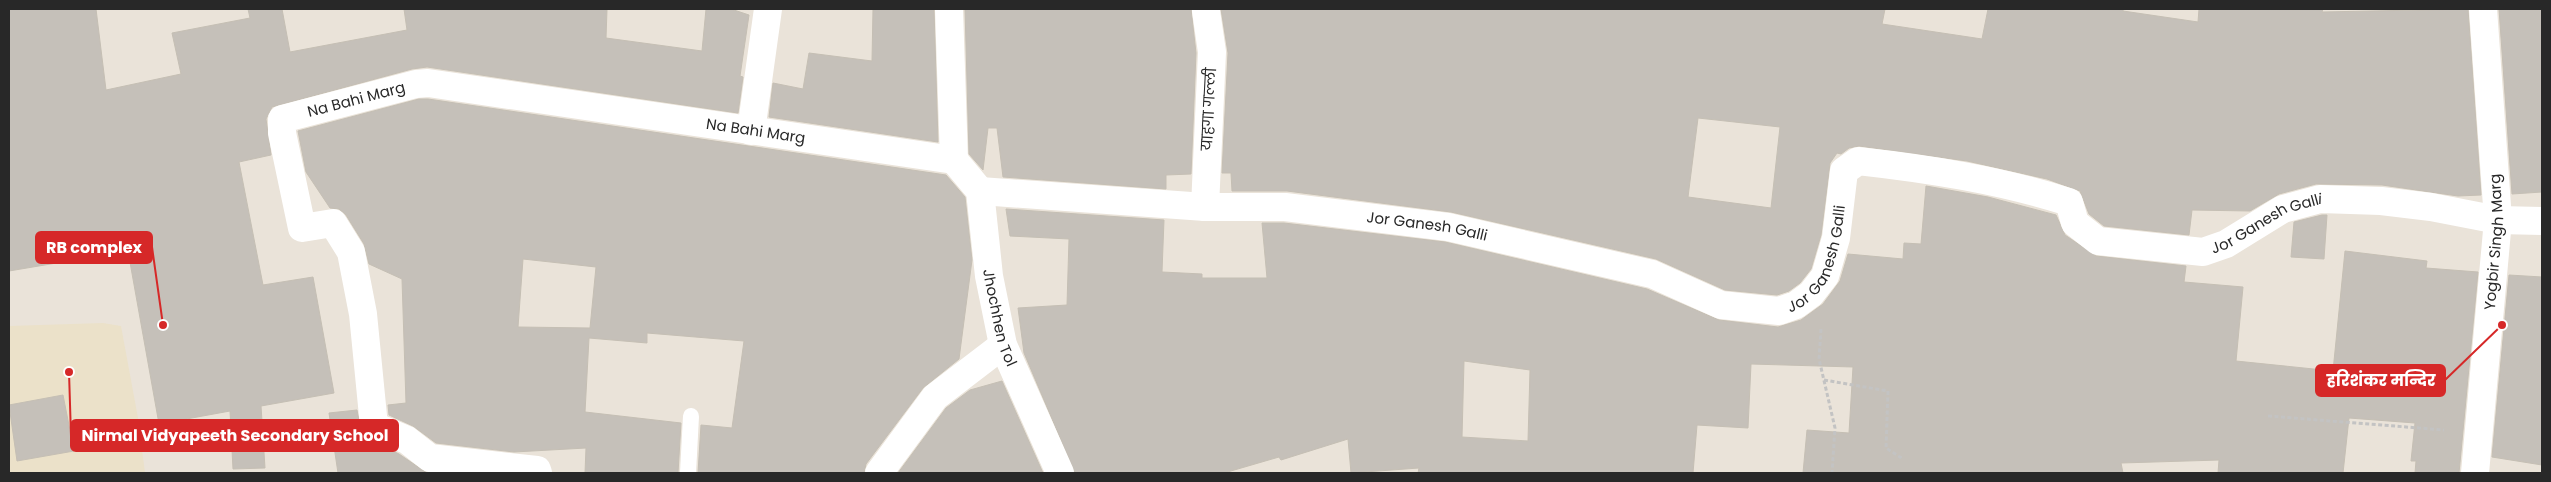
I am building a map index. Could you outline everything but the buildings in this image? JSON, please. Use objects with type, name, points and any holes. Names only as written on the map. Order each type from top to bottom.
[{"type":"street","points":[[751,132],[768,9]]},
{"type":"street","points":[[949,9],[954,160],[980,191]]},
{"type":"street","name":"Yogbir Singh Marg","points":[[2476,473],[2498,220],[2483,9]]},
{"type":"street","name":"याहगा गल्ली","points":[[1204,207],[1212,52],[1206,11]]},
{"type":"street","name":"Na Bahi Marg","points":[[538,473],[537,470],[430,458],[407,440],[374,426],[363,314],[351,252],[333,223],[302,228],[282,133],[282,119],[416,84],[428,83],[751,132],[954,160]]},
{"type":"street","name":"Jor Ganesh Galli","points":[[980,191],[1204,207],[1285,207],[1448,227],[1652,274],[1721,306],[1779,311],[1796,305],[1810,294],[1826,276],[1836,238],[1844,171],[1858,161],[1943,171],[2023,187],[2069,202],[2075,223],[2098,241],[2203,252],[2226,244],[2283,209],[2320,199],[2381,201],[2432,207],[2498,220]]},
{"type":"street","name":"Jhochhen Tol","points":[[980,191],[989,276],[1003,345],[1060,473]]},
{"type":"street","points":[[2498,220],[2542,221]]},
{"type":"street","points":[[879,473],[935,397],[1003,345]]},
{"type":"lane","points":[[688,473],[691,416]]},
{"type":"path","points":[[1822,323],[1819,359],[1835,428],[1832,473]]},
{"type":"path","points":[[1824,380],[1888,390],[1886,448],[1903,459]]},
{"type":"path","points":[[2268,416],[2479,433]]},
{"type":"shaded area","points":[[103,323],[121,326],[138,418],[145,473],[9,473],[9,326]]},
{"type":"place","name":"RB complex","points":[[163,325]]},
{"type":"place","name":"हरिशंकर मन्दिर","points":[[2502,325]]},
{"type":"place","name":"Nirmal Vidyapeeth Secondary School","points":[[69,372]]}]
